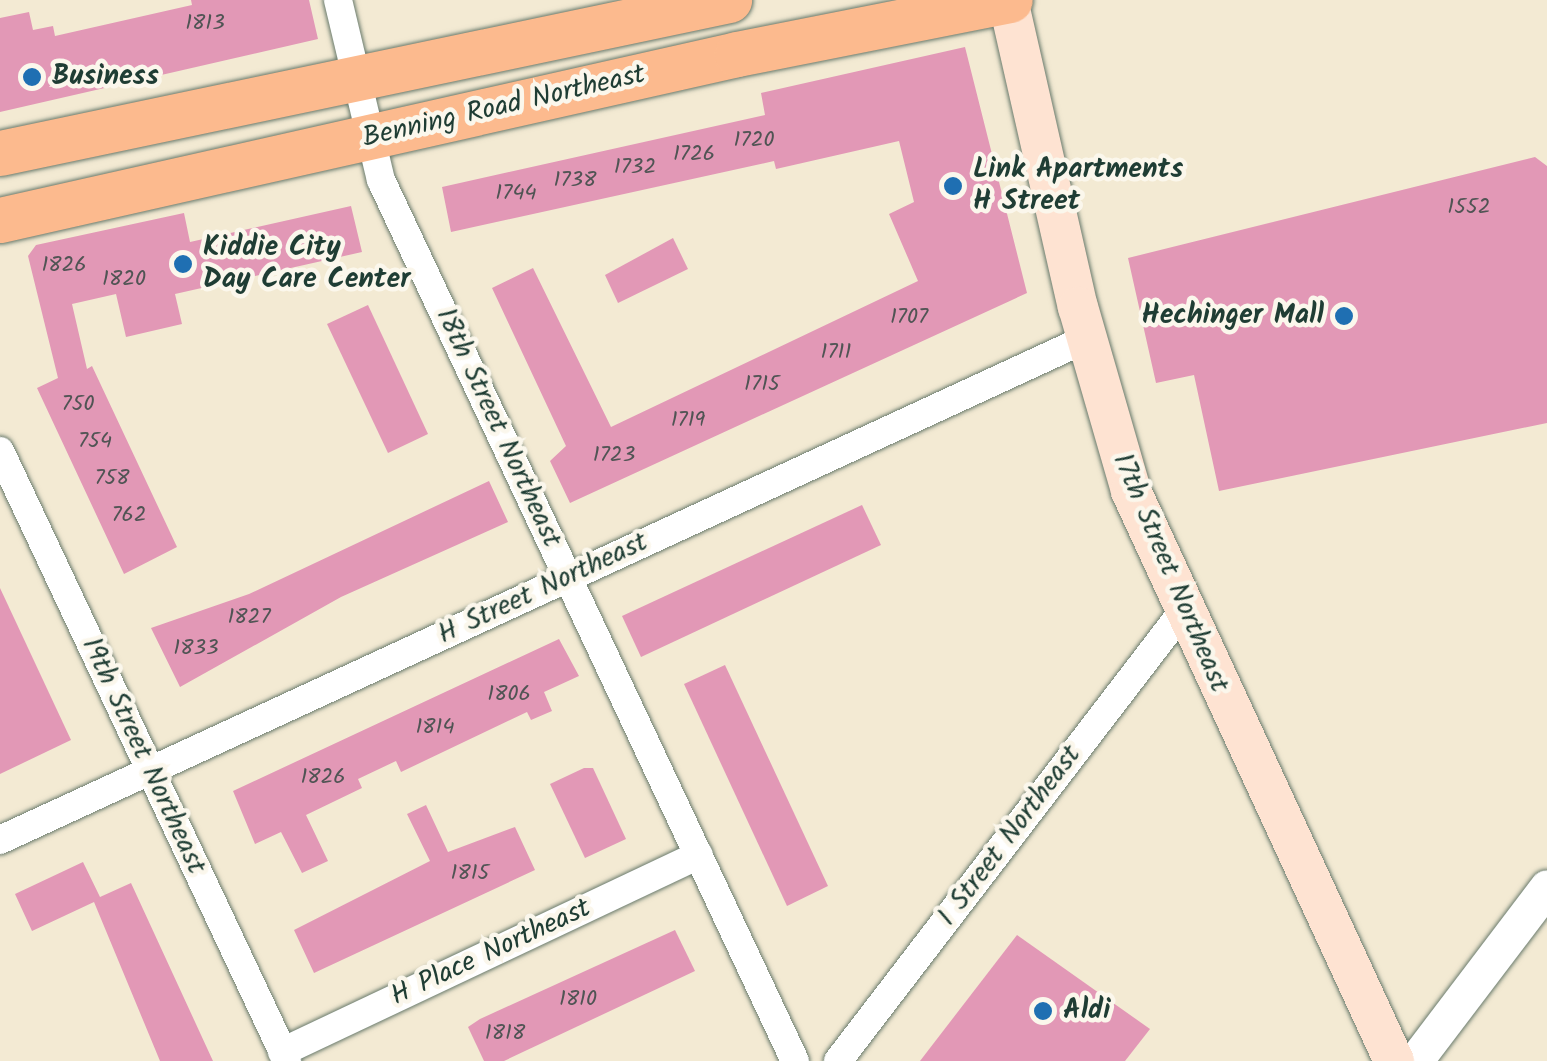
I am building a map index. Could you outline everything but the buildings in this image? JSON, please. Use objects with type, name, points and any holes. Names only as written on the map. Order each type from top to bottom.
[{"type":"main road","name":"Benning Road Northeast","points":[[0,153],[729,0]]},
{"type":"main road","name":"Benning Road Northeast","points":[[0,220],[1008,0]]},
{"type":"main road","name":"17th Street Northeast","points":[[1008,0],[1086,339],[1119,458],[1183,611],[1394,1061]]},
{"type":"main road","points":[[0,168],[48,208]]},
{"type":"street","name":"18th Street Northeast","points":[[338,0],[381,180],[795,1061]]},
{"type":"street","name":"H Street Northeast","points":[[0,840],[1086,339]]},
{"type":"street","name":"19th Street Northeast","points":[[3,467],[284,1056]]},
{"type":"street","name":"I Street Northeast","points":[[838,1061],[1183,611]]},
{"type":"street","name":"H Place Northeast","points":[[284,1056],[699,855]]},
{"type":"street","points":[[1415,1061],[1547,887]]},
{"type":"place","name":"Business","points":[[32,77]]},
{"type":"place","name":"Link Apartments H Street","points":[[953,186]]},
{"type":"place","name":"Kiddie City Day Care Center","points":[[183,264]]},
{"type":"place","name":"Hechinger Mall","points":[[1344,316]]},
{"type":"place","name":"Aldi","points":[[1043,1011]]}]
